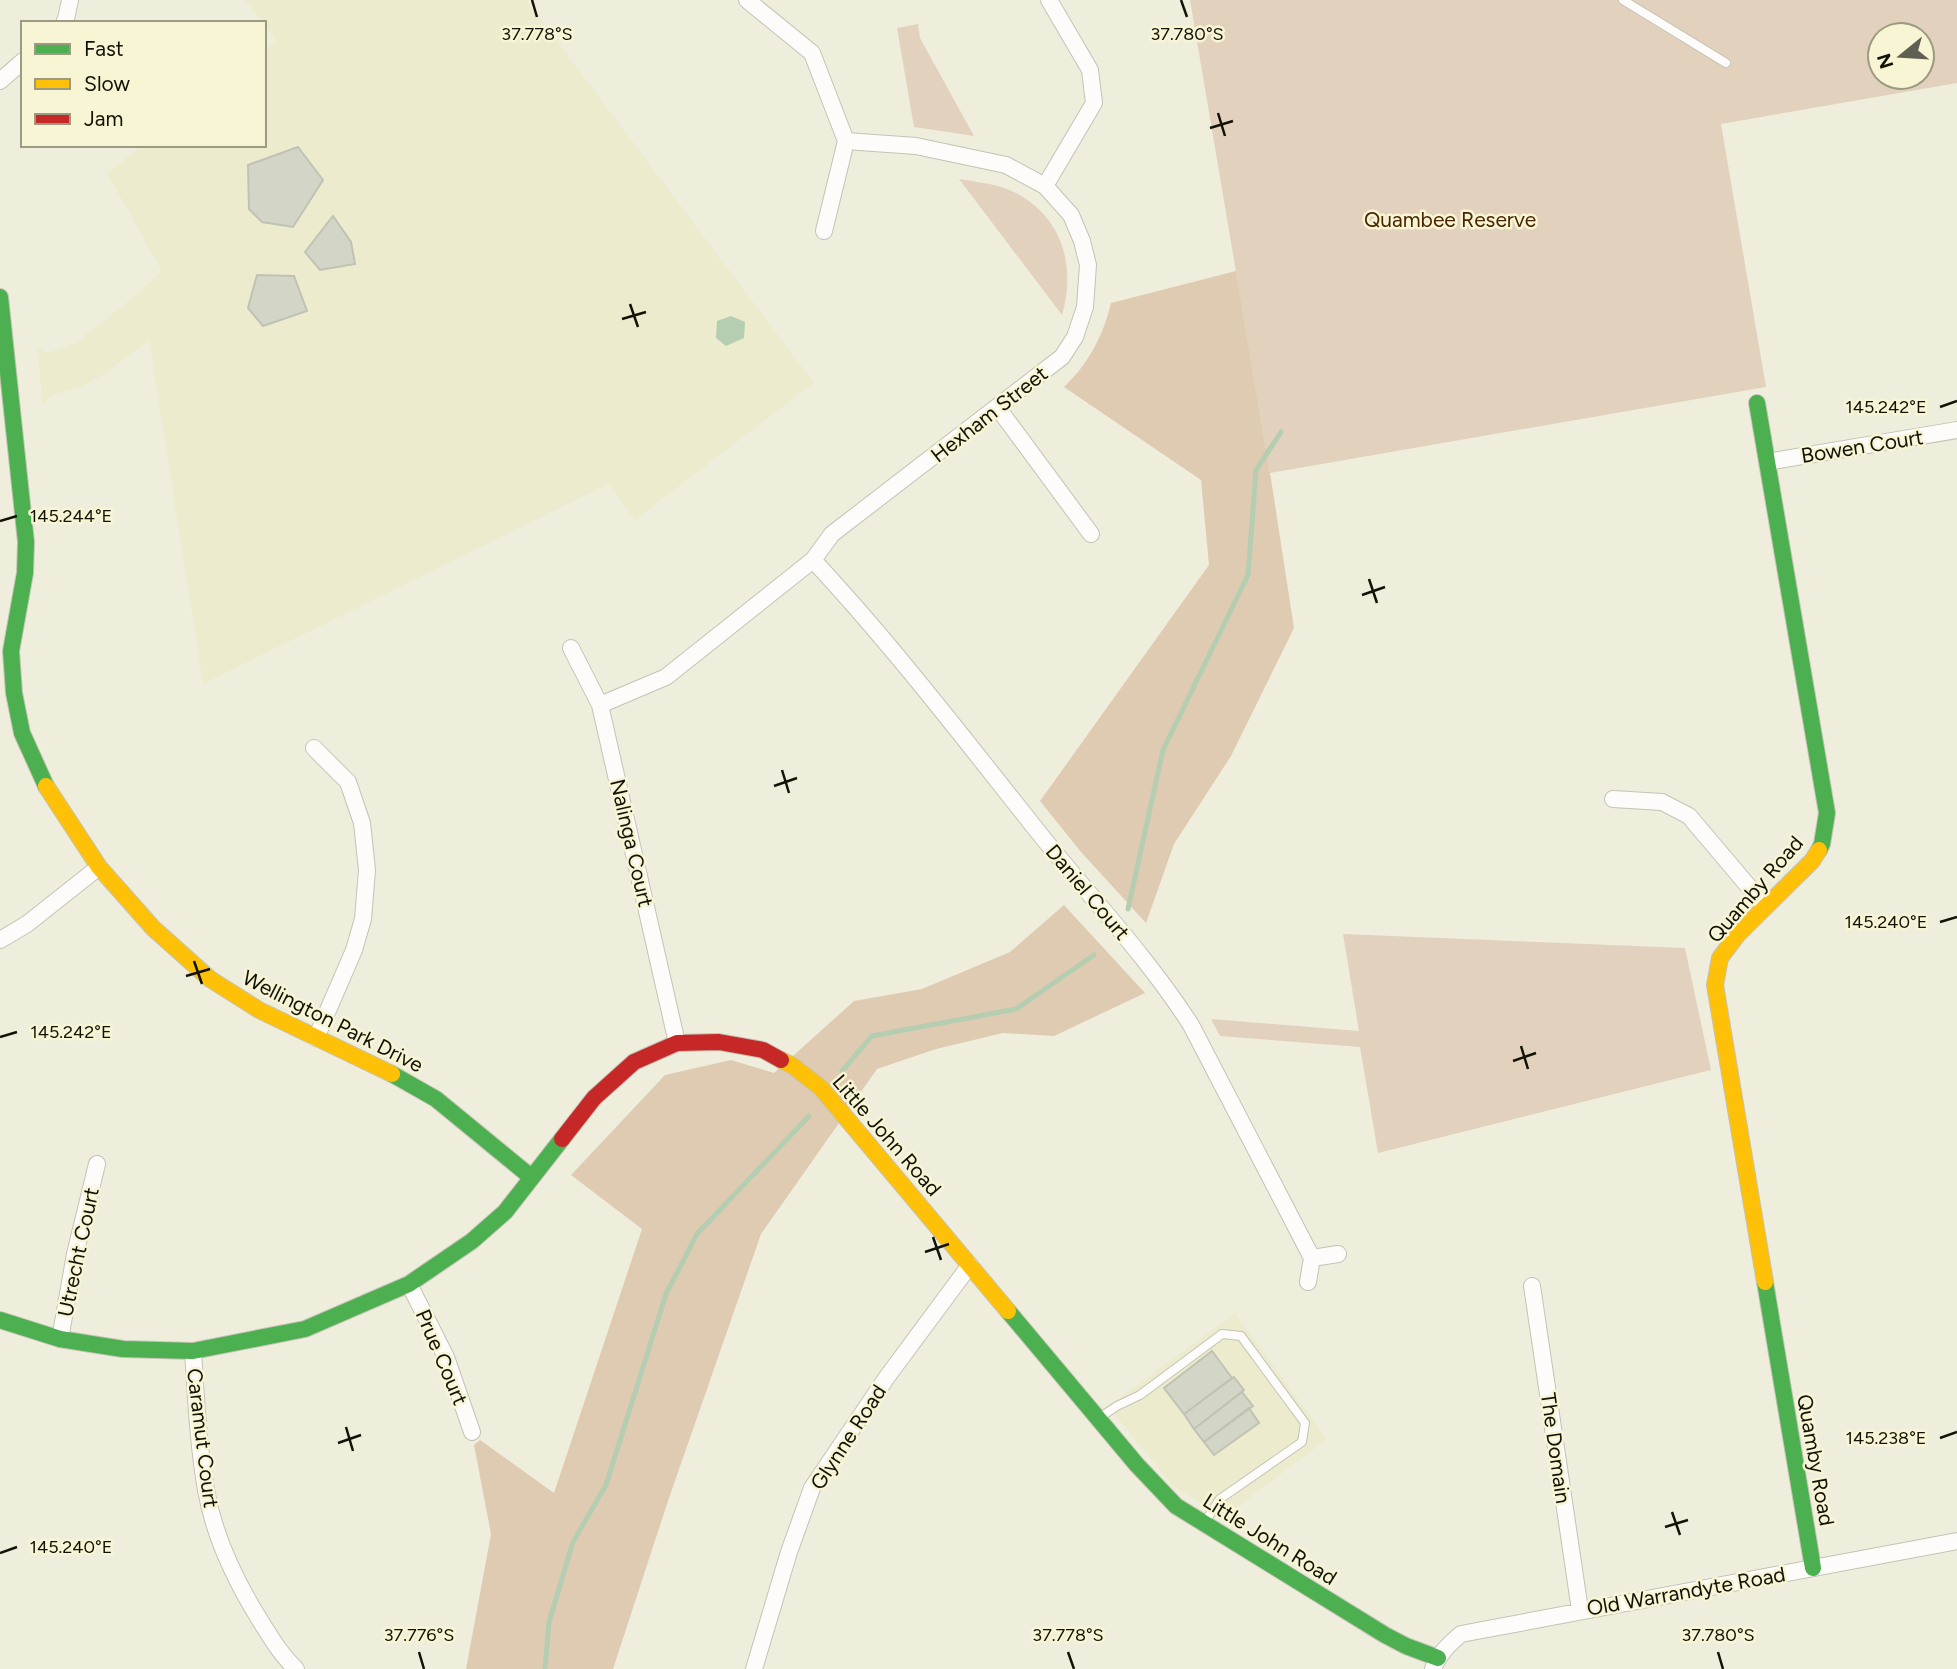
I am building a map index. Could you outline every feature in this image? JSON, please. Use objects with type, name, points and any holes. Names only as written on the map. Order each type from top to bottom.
[{"type":"street","points":[[65,21],[70,0]]},
{"type":"street","points":[[747,0],[811,53],[846,141],[824,231]]},
{"type":"street","points":[[1045,186],[1094,103],[1090,70],[1049,0]]},
{"type":"street","points":[[0,81],[21,63]]},
{"type":"street","name":"Hexham Street","points":[[600,705],[666,677],[813,559],[832,534],[1062,357],[1075,337],[1085,307],[1088,265],[1071,215],[1045,186],[1006,165],[916,146],[846,141]]},
{"type":"street","name":"Wellington Park Drive","points":[[0,297],[26,542],[25,573],[11,651],[7,694],[48,790],[99,867],[153,928],[210,979],[259,1010],[388,1072],[436,1100],[531,1177]]},
{"type":"street","name":"Quamby Road","points":[[1757,403],[1827,813],[1822,844],[1812,861],[1738,934],[1720,958],[1715,985],[1813,1568]]},
{"type":"street","points":[[998,408],[1091,534]]},
{"type":"street","name":"Bowen Court","points":[[1767,462],[1957,430]]},
{"type":"street","name":"Daniel Court","points":[[813,559],[864,615],[1089,894],[1145,959],[1174,999],[1191,1025],[1312,1258]]},
{"type":"street","name":"Nalinga Court","points":[[571,648],[600,705],[677,1043]]},
{"type":"street","points":[[314,748],[348,782],[362,823],[368,870],[363,919],[357,940],[316,1038]]},
{"type":"street","points":[[1613,799],[1662,802],[1689,816],[1765,906]]},
{"type":"street","points":[[0,940],[27,924],[99,867]]},
{"type":"street","name":"Little John Road","points":[[0,1320],[60,1339],[123,1349],[193,1351],[305,1329],[409,1284],[472,1241],[505,1212],[594,1098],[634,1062],[677,1043],[719,1042],[763,1050],[793,1066],[821,1088],[1176,1506],[1435,1663]]},
{"type":"street","name":"Utrecht Court","points":[[60,1339],[75,1254],[97,1164]]},
{"type":"street","points":[[1308,1282],[1312,1258],[1338,1254]]},
{"type":"street","name":"Glynne Road","points":[[754,1669],[789,1552],[812,1488],[887,1377],[970,1265]]},
{"type":"street","name":"Prue Court","points":[[409,1284],[446,1357],[472,1432]]},
{"type":"street","name":"The Domain","points":[[1532,1286],[1580,1610]]},
{"type":"street","name":"Caramut Court","points":[[193,1351],[206,1491],[221,1546],[240,1588],[284,1657],[296,1669]]},
{"type":"street","name":"Old Warrandyte Road","points":[[1435,1663],[1446,1646],[1461,1634],[1957,1541]]},
{"type":"lane","points":[[1623,0],[1726,63]]},
{"type":"lane","points":[[1099,1418],[1140,1395],[1222,1334],[1241,1336],[1305,1423],[1302,1441],[1220,1499],[1205,1522]]},
{"type":"shaded area","points":[[245,0],[526,0],[814,383],[635,520],[608,484],[203,684],[149,340],[103,375],[81,387],[51,395],[43,405],[37,346],[46,353],[79,340],[137,294],[161,270],[107,173],[140,147],[266,147],[266,49],[276,41],[266,26],[266,21],[261,21]]},
{"type":"shaded area","points":[[1236,271],[1294,628],[1231,756],[1174,844],[1146,923],[1081,852],[1040,801],[1209,565],[1201,480],[1064,387],[1094,348],[1111,303]]},
{"type":"shaded area","points":[[731,316],[745,322],[744,338],[726,346],[716,338],[717,321]]},
{"type":"shaded area","points":[[1064,905],[1145,993],[1054,1036],[1003,1033],[936,1049],[877,1069],[761,1234],[613,1669],[466,1669],[491,1534],[474,1445],[480,1440],[554,1493],[642,1229],[571,1175],[665,1075],[731,1060],[774,1073],[854,1001],[922,989],[1010,952]]},
{"type":"shaded area","points":[[1235,1313],[1327,1439],[1224,1517],[1172,1485],[1108,1406]]},
{"type":"green space","name":"Quambee Reserve","points":[[1190,0],[1957,0],[1957,83],[1936,87],[1936,21],[1866,21],[1866,91],[1911,91],[1721,124],[1766,387],[1270,473]]},
{"type":"green space","points":[[918,24],[920,38],[974,136],[914,127],[897,28]]},
{"type":"green space","points":[[959,179],[1016,193],[1032,203],[1045,216],[1062,245],[1066,262],[1066,297],[1062,315]]},
{"type":"green space","points":[[1343,934],[1685,948],[1711,1070],[1378,1153],[1360,1047],[1220,1036],[1211,1019],[1359,1031]]},
{"type":"building","points":[[298,147],[323,180],[293,227],[262,222],[249,209],[248,165]]},
{"type":"building","points":[[333,216],[351,242],[355,264],[320,270],[305,252]]},
{"type":"building","points":[[257,275],[294,276],[307,311],[263,326],[248,308]]},
{"type":"building","points":[[1212,1351],[1232,1378],[1184,1414],[1164,1388]]},
{"type":"building","points":[[1234,1377],[1244,1390],[1194,1429],[1184,1414]]},
{"type":"building","points":[[1242,1392],[1253,1406],[1204,1442],[1194,1429]]},
{"type":"building","points":[[1249,1408],[1259,1423],[1214,1455],[1204,1442]]},
{"type":"waterway","points":[[1128,909],[1163,750],[1248,575],[1256,470],[1281,432]]},
{"type":"waterway","points":[[842,1071],[872,1036],[1016,1009],[1094,955]]},
{"type":"waterway","points":[[545,1669],[549,1622],[573,1542],[606,1485],[666,1294],[697,1234],[809,1116]]},
{"type":"traffic: fast","points":[[0,297],[26,542],[25,573],[11,651],[14,693],[22,733],[46,786]]},
{"type":"traffic: fast","points":[[1757,403],[1827,813],[1819,850]]},
{"type":"traffic: fast","points":[[392,1074],[436,1099],[531,1177]]},
{"type":"traffic: fast","points":[[0,1320],[60,1339],[123,1349],[193,1351],[305,1329],[409,1284],[472,1241],[505,1212],[562,1139]]},
{"type":"traffic: fast","points":[[1765,1282],[1813,1568]]},
{"type":"traffic: fast","points":[[1008,1311],[1137,1465],[1176,1506],[1385,1635],[1438,1658]]},
{"type":"traffic: slow","points":[[46,786],[99,867],[153,928],[210,979],[259,1010],[392,1074]]},
{"type":"traffic: slow","points":[[1765,1282],[1715,985],[1720,958],[1738,934],[1812,861],[1819,850]]},
{"type":"traffic: slow","points":[[781,1060],[821,1088],[1008,1311]]},
{"type":"traffic: jam","points":[[562,1139],[594,1098],[634,1062],[677,1043],[719,1042],[763,1050],[781,1060]]}]
